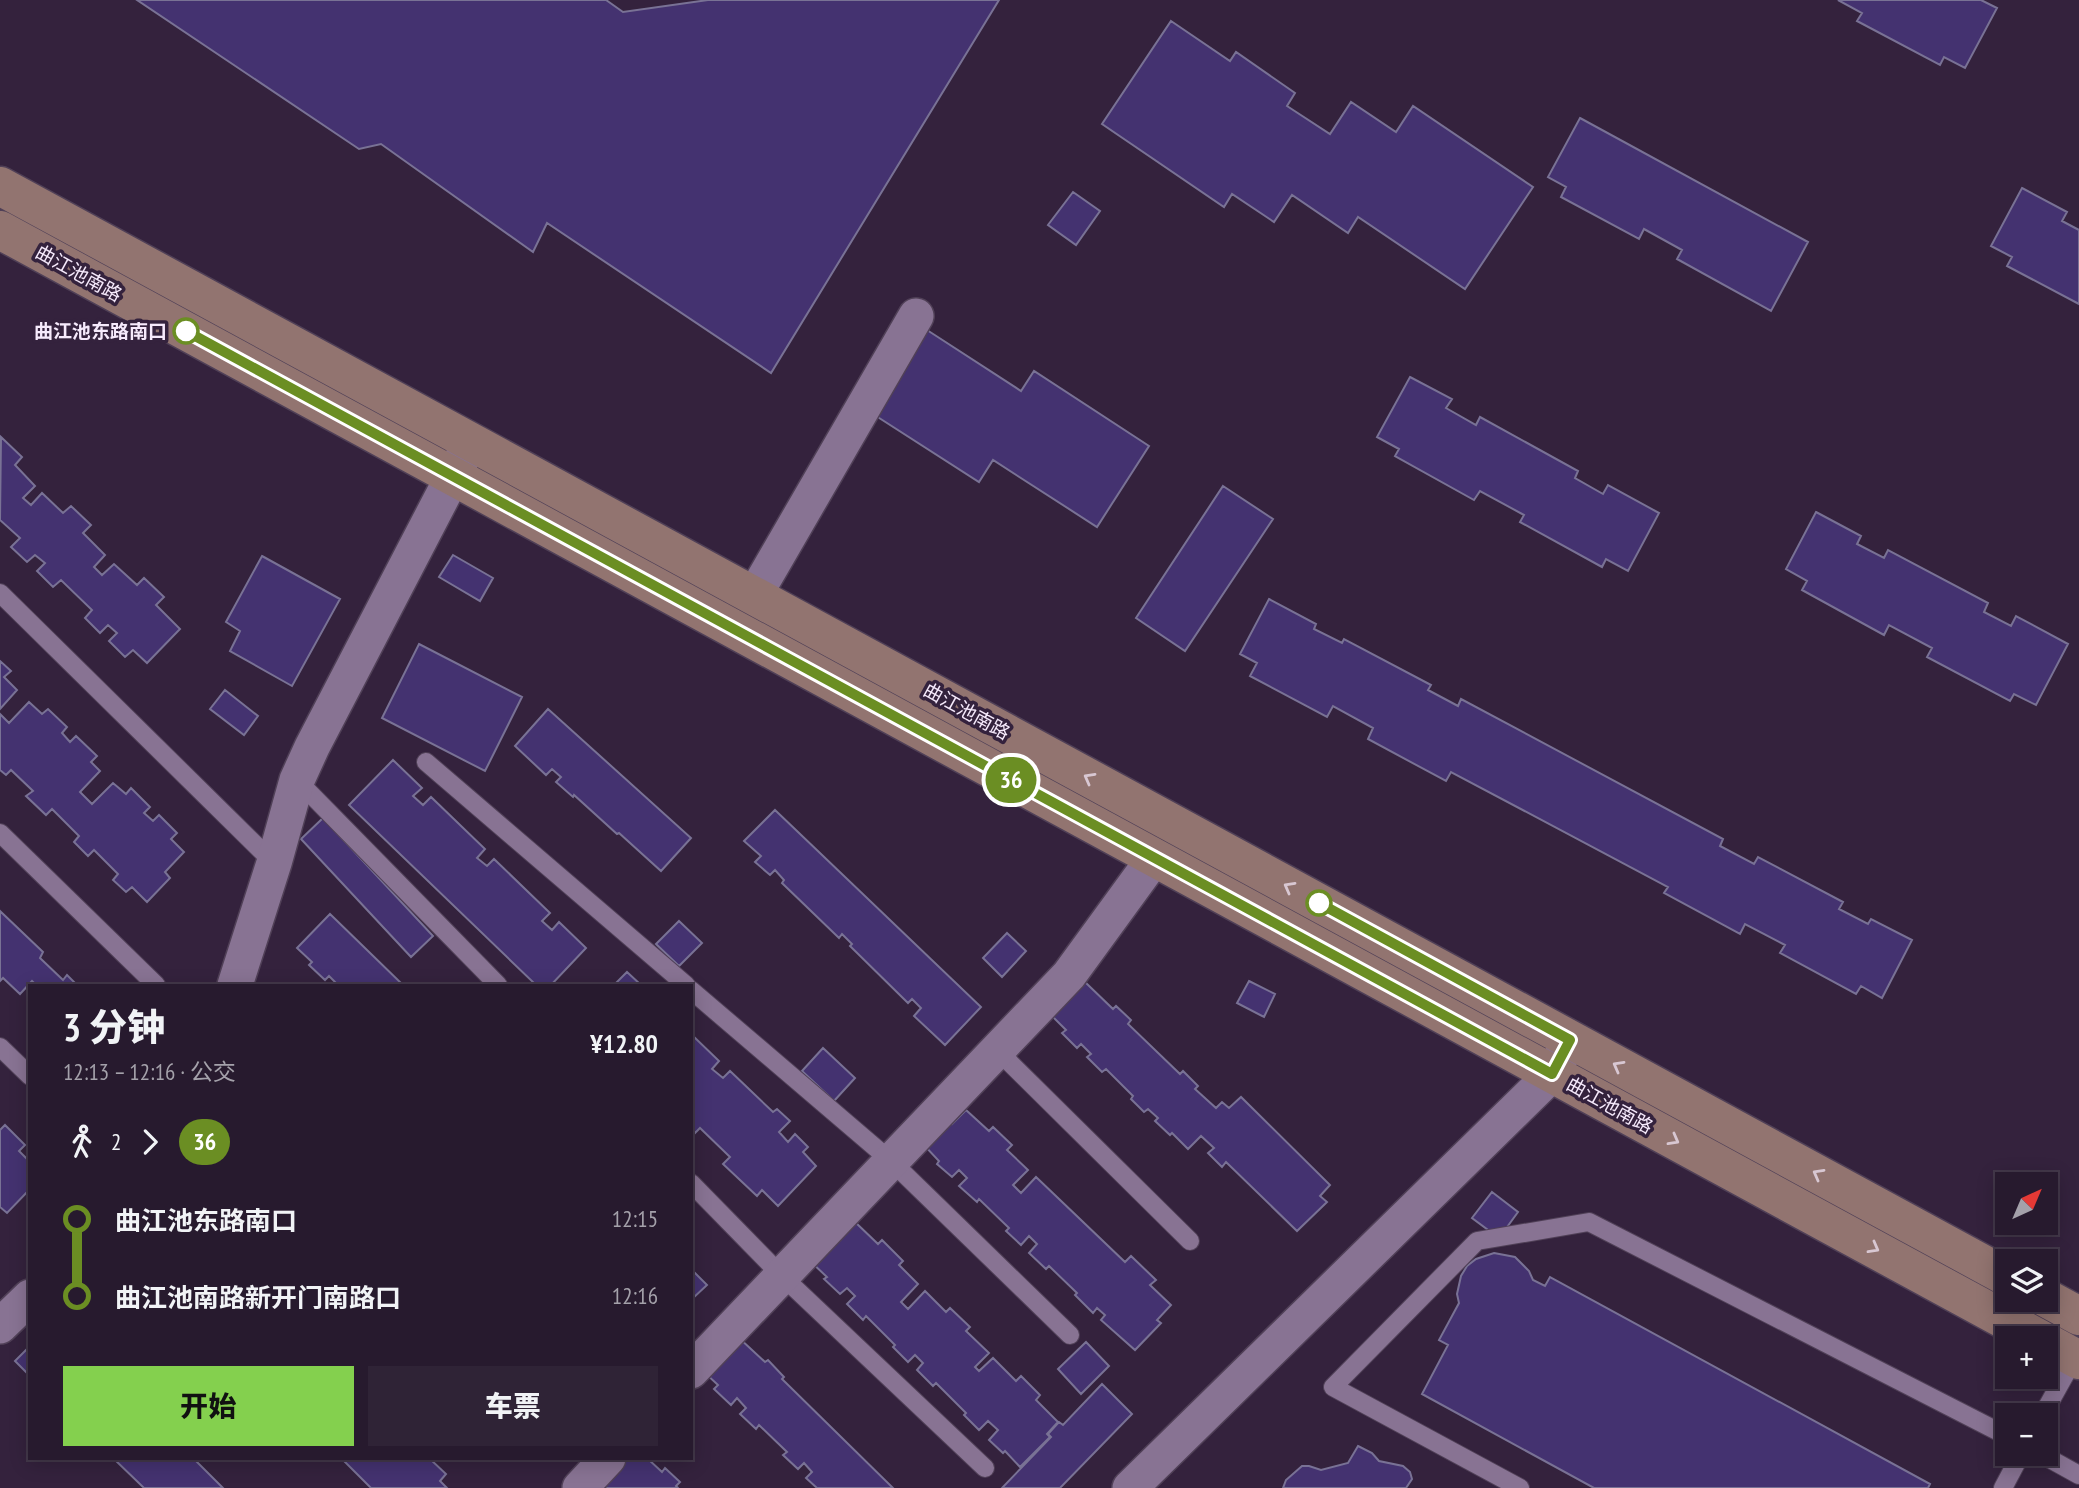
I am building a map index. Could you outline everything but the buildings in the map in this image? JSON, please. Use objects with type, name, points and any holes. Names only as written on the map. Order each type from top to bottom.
[{"type":"main road","name":"曲江池南路","points":[[0,186],[1995,1270]]},
{"type":"main road","name":"曲江池南路","points":[[0,230],[2016,1326]]},
{"type":"main road","points":[[2058,1305],[2079,1316]]},
{"type":"street","points":[[754,596],[916,316]]},
{"type":"street","points":[[235,984],[297,780],[471,442]]},
{"type":"street","points":[[693,1369],[1069,975],[1155,857]]},
{"type":"street","points":[[1130,1488],[1552,1074],[1570,1040]]},
{"type":"street","points":[[580,1488],[606,1460]]},
{"type":"lane","points":[[0,593],[274,863]]},
{"type":"lane","points":[[426,762],[685,984]]},
{"type":"lane","points":[[297,780],[497,984]]},
{"type":"lane","points":[[0,833],[155,984]]},
{"type":"lane","points":[[693,992],[891,1161],[1070,1335]]},
{"type":"lane","points":[[0,1048],[28,1074]]},
{"type":"lane","points":[[997,1050],[1190,1241]]},
{"type":"lane","points":[[693,1185],[782,1276],[985,1468]]},
{"type":"lane","points":[[1520,1488],[1333,1387],[1477,1241],[1589,1222],[1995,1430]]},
{"type":"lane","points":[[2047,1403],[2066,1353]]},
{"type":"lane","points":[[2058,1463],[2079,1475]]},
{"type":"lane","points":[[2003,1488],[2015,1466]]},
{"type":"bus line","name":"36","points":[[186,331],[1552,1074],[1570,1040],[1319,903]]},
{"type":"place","name":"曲江池东路南口","points":[[186,331]]}]
